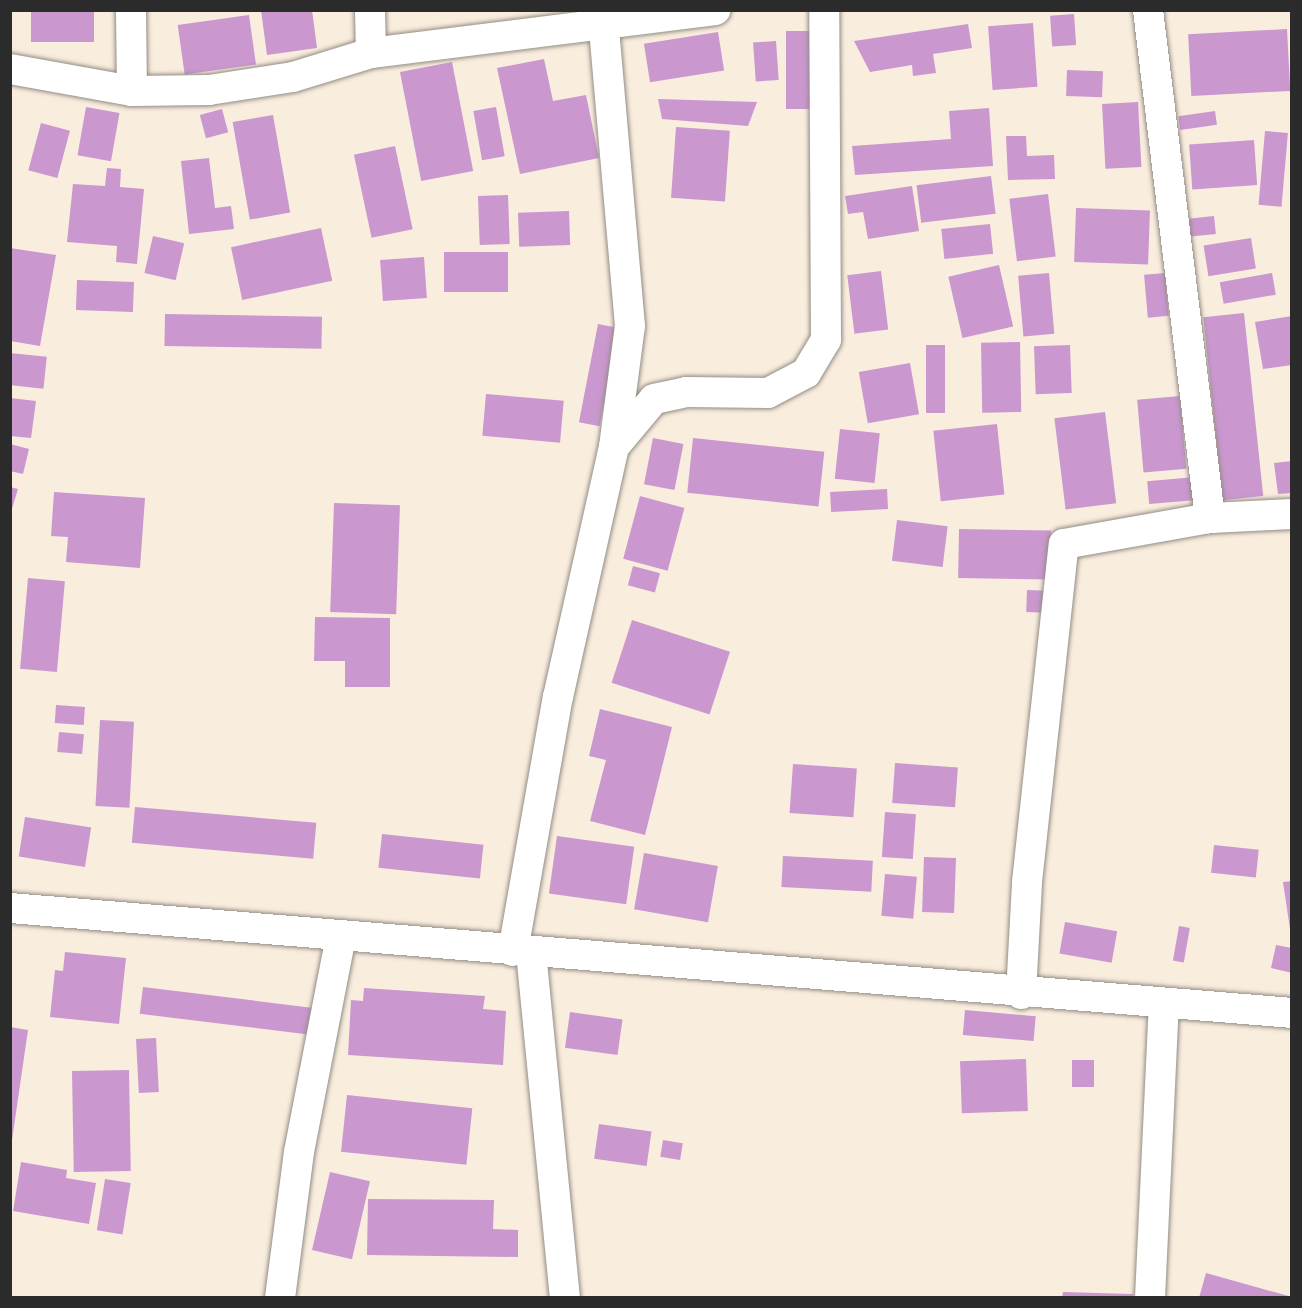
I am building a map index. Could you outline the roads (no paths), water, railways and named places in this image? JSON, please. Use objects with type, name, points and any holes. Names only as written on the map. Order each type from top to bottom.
[{"type":"street","points":[[131,10],[132,91]]},
{"type":"street","points":[[370,10],[371,53]]},
{"type":"street","points":[[10,69],[132,91],[209,90],[293,77],[371,53],[604,26],[715,10]]},
{"type":"street","points":[[614,447],[654,399],[686,392],[768,393],[806,373],[826,340],[824,10]]},
{"type":"street","points":[[1148,10],[1210,518]]},
{"type":"street","points":[[564,1298],[522,952],[558,697],[614,447],[630,326],[604,26]]},
{"type":"street","points":[[1021,994],[1027,882],[1064,543],[1210,518],[1292,514]]},
{"type":"street","points":[[10,908],[1021,994],[1292,1013]]},
{"type":"street","points":[[280,1298],[299,1152],[341,936]]},
{"type":"street","points":[[1150,1298],[1164,1004]]}]
